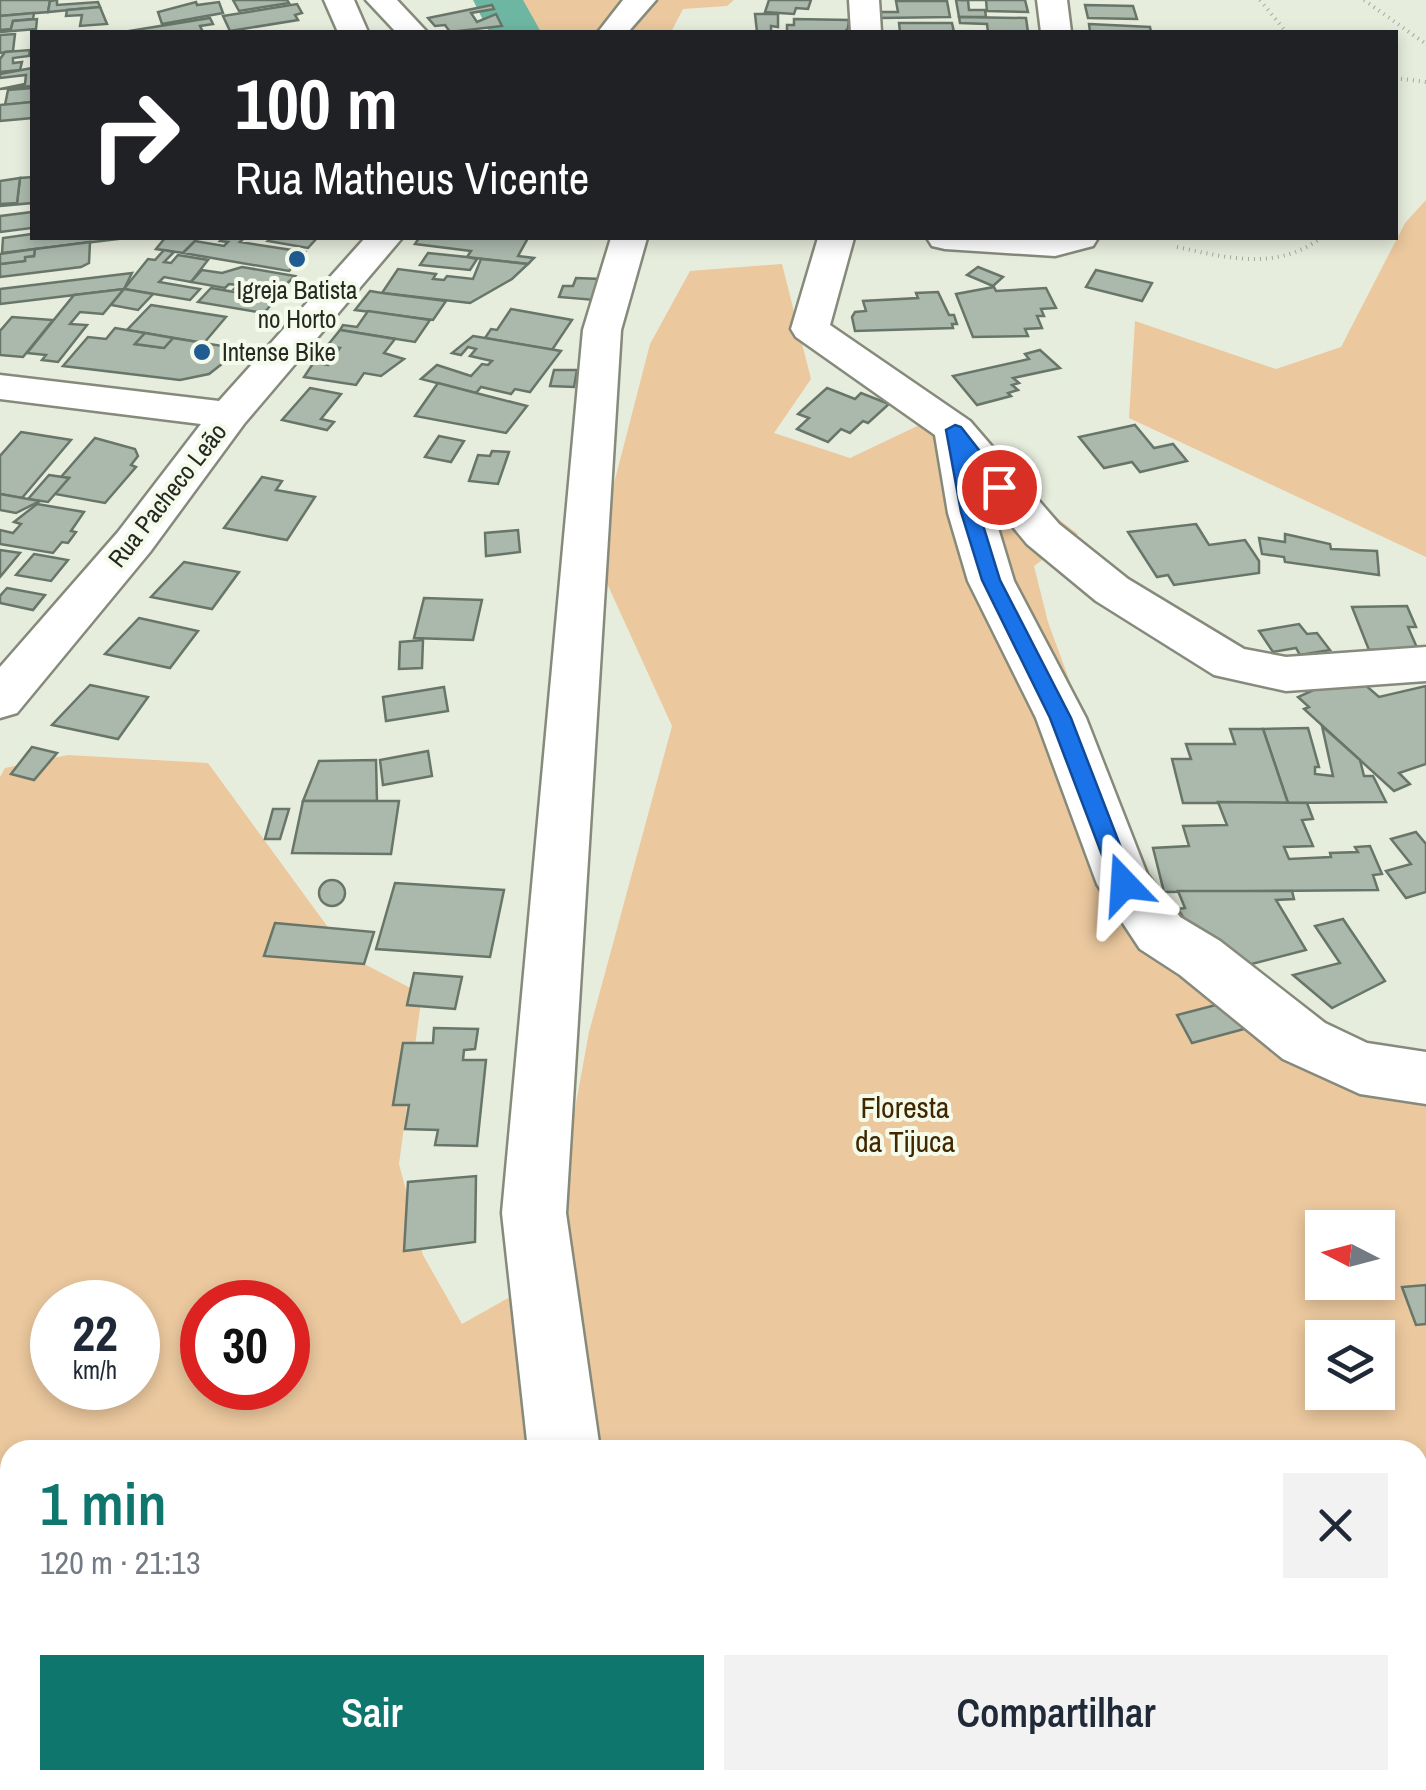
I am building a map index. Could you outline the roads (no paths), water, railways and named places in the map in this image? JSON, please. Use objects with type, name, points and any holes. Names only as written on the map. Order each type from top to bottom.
[{"type":"street","points":[[340,0],[339,7],[352,30]]},
{"type":"street","points":[[380,0],[410,30]]},
{"type":"street","points":[[613,30],[641,0]]},
{"type":"street","points":[[864,0],[866,30]]},
{"type":"street","points":[[1052,0],[1056,30]]},
{"type":"street","name":"Rua Pacheco Leão","points":[[334,291],[365,240]]},
{"type":"street","name":"Rua Pacheco Leão","points":[[0,700],[134,542],[230,415],[382,240]]},
{"type":"street","points":[[563,1440],[534,1213],[602,330],[628,240]]},
{"type":"street","points":[[835,240],[810,329],[955,430],[1043,534],[1112,590],[1184,638],[1231,663],[1286,674],[1426,664]]},
{"type":"street","points":[[976,240],[1055,245],[1076,240]]},
{"type":"street","points":[[0,386],[230,415]]},
{"type":"street","points":[[955,430],[970,512],[991,580],[1060,718],[1124,884],[1160,932],[1200,958],[1304,1040],[1360,1068],[1426,1078]]},
{"type":"waterway","points":[[498,0],[514,30]]},
{"type":"place","name":"Igreja Batista no Horto","points":[[297,259]]},
{"type":"place","name":"Intense Bike","points":[[202,352]]},
{"type":"park label","name":"Floresta da Tijuca","points":[[905,1124]]}]
